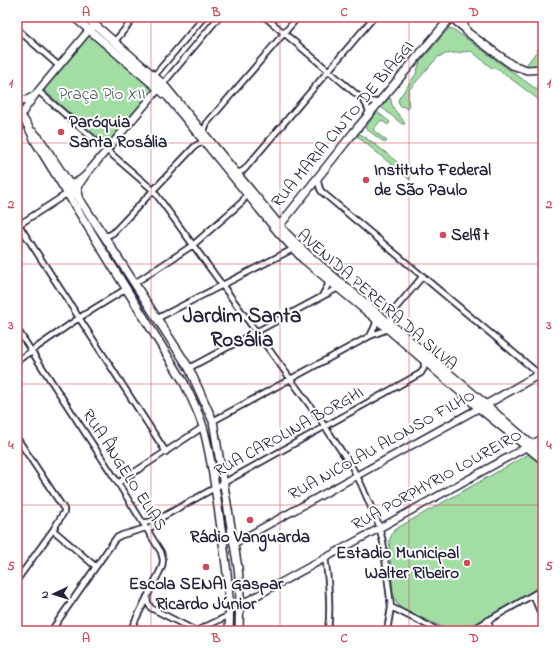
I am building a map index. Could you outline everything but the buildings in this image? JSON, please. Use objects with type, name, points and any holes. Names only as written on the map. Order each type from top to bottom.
[{"type":"main road","name":"AVENIDA PEREIRA DA SILVA","points":[[74,17],[161,87],[203,133],[296,244],[379,319]]},
{"type":"main road","name":"AVENIDA PEREIRA DA SILVA","points":[[86,17],[154,76],[168,97],[204,142],[293,249],[327,280],[390,327],[495,412],[543,460]]},
{"type":"main road","name":"RUA MARIA CINTO DE BIAGGI","points":[[279,233],[280,225],[317,178],[450,17]]},
{"type":"main road","points":[[462,17],[467,32],[512,65],[528,70],[543,69]]},
{"type":"main road","points":[[543,74],[543,81]]},
{"type":"main road","points":[[19,113],[39,138],[158,318],[189,368],[213,421],[235,543],[240,588],[239,631]]},
{"type":"main road","points":[[28,126],[37,145],[182,379],[197,409],[203,427],[215,488],[227,571],[230,615],[229,631]]},
{"type":"main road","points":[[37,145],[47,155],[64,181],[68,184]]},
{"type":"main road","points":[[82,204],[77,187],[84,177]]},
{"type":"main road","points":[[68,193],[71,193],[82,204]]},
{"type":"main road","points":[[86,222],[97,233],[104,236]]},
{"type":"main road","name":"AVENIDA PEREIRA DA SILVA","points":[[390,327],[424,360],[479,408],[543,454]]},
{"type":"main road","name":"RUA NICOLAU ALONSO FILHO","points":[[479,408],[541,373]]},
{"type":"main road","points":[[495,412],[495,403],[497,399]]},
{"type":"street","points":[[115,41],[135,17]]},
{"type":"street","points":[[154,76],[204,17]]},
{"type":"street","points":[[68,184],[74,183],[84,177],[219,17]]},
{"type":"street","points":[[265,17],[330,70],[362,99],[370,114]]},
{"type":"street","points":[[203,133],[207,123],[298,17]]},
{"type":"street","points":[[235,172],[244,170],[374,17]]},
{"type":"street","points":[[450,17],[467,32]]},
{"type":"street","points":[[19,113],[89,30],[97,27]]},
{"type":"street","points":[[17,29],[59,66]]},
{"type":"street","points":[[17,102],[28,99],[38,91]]},
{"type":"street","points":[[38,91],[153,190],[325,427],[352,467],[379,528],[383,542],[391,607],[387,631]]},
{"type":"street","points":[[362,99],[379,103]]},
{"type":"street","points":[[104,236],[113,233],[195,146],[204,142]]},
{"type":"street","points":[[317,178],[322,192],[541,373]]},
{"type":"street","points":[[68,193],[18,224],[166,452]]},
{"type":"street","points":[[135,283],[193,245],[242,202],[247,194]]},
{"type":"street","points":[[158,318],[293,249]]},
{"type":"street","points":[[213,421],[370,336],[390,327],[391,318],[395,309],[423,276]]},
{"type":"street","points":[[321,297],[328,285],[327,280]]},
{"type":"street","points":[[17,361],[79,318],[126,288]]},
{"type":"street","points":[[189,368],[338,288]]},
{"type":"street","points":[[370,336],[379,319],[395,309]]},
{"type":"street","name":"RUA ÂNGELO ELIAS","points":[[17,329],[146,527],[163,560],[162,567],[130,631]]},
{"type":"street","name":"RUA CAROLINA BORGHI","points":[[146,527],[421,373],[424,368],[424,360]]},
{"type":"street","name":"RUA NICOLAU ALONSO FILHO","points":[[235,543],[479,408]]},
{"type":"street","points":[[118,483],[203,427]]},
{"type":"street","points":[[17,438],[64,510],[53,530],[17,580]]},
{"type":"street","name":"RUA PORPHYRIO LOUREIRO","points":[[240,605],[543,438]]},
{"type":"street","name":"RUA CAROLINA BORGHI","points":[[146,527],[158,520]]},
{"type":"street","points":[[51,631],[96,566],[119,536],[146,527]]},
{"type":"street","points":[[53,530],[96,566]]},
{"type":"street","points":[[325,558],[330,584],[331,604],[328,631]]},
{"type":"street","points":[[470,631],[543,589]]},
{"type":"street","points":[[533,595],[543,618]]},
{"type":"street","points":[[147,597],[151,608]]},
{"type":"street","points":[[391,607],[439,631]]},
{"type":"street","points":[[139,612],[146,608],[151,608],[196,631],[230,615]]},
{"type":"street","points":[[488,620],[491,631]]},
{"type":"green space","points":[[449,28],[453,29],[543,94],[543,103],[498,69],[492,68],[471,51],[446,54],[438,57],[409,90],[409,108],[407,109],[402,106],[401,107],[398,101],[399,98],[416,74],[420,62]]},
{"type":"green space","name":"Praça Pio XII","points":[[89,34],[154,90],[106,146],[44,90]]},
{"type":"green space","points":[[543,43],[543,66],[524,68]]},
{"type":"green space","points":[[389,98],[391,99],[394,109],[405,124],[402,124],[381,107]]},
{"type":"green space","points":[[377,112],[390,122],[388,125],[381,120],[373,130],[387,141],[385,143],[365,128]]},
{"type":"green space","points":[[360,134],[369,141],[370,140],[407,170],[410,180],[357,136]]},
{"type":"green space","name":"Estadio Municipal Walter Ribeiro","points":[[529,454],[543,465],[543,585],[463,631],[451,631],[402,609],[397,604],[393,593],[389,541],[393,532],[399,527]]},
{"type":"place","name":"Paróquia Santa Rosália","points":[[61,132]]},
{"type":"place","name":"Instituto Federal de São Paulo","points":[[366,180]]},
{"type":"place","name":"Selfit","points":[[443,235]]},
{"type":"place","name":"Rádio Vanguarda","points":[[250,520]]},
{"type":"place","name":"Estadio Municipal Walter Ribeiro","points":[[467,563]]},
{"type":"place","name":"Escola SENAI Gaspar Ricardo Júnior","points":[[206,567]]},
{"type":"district","name":"Jardim Santa Rosália","points":[[242,329]]}]
